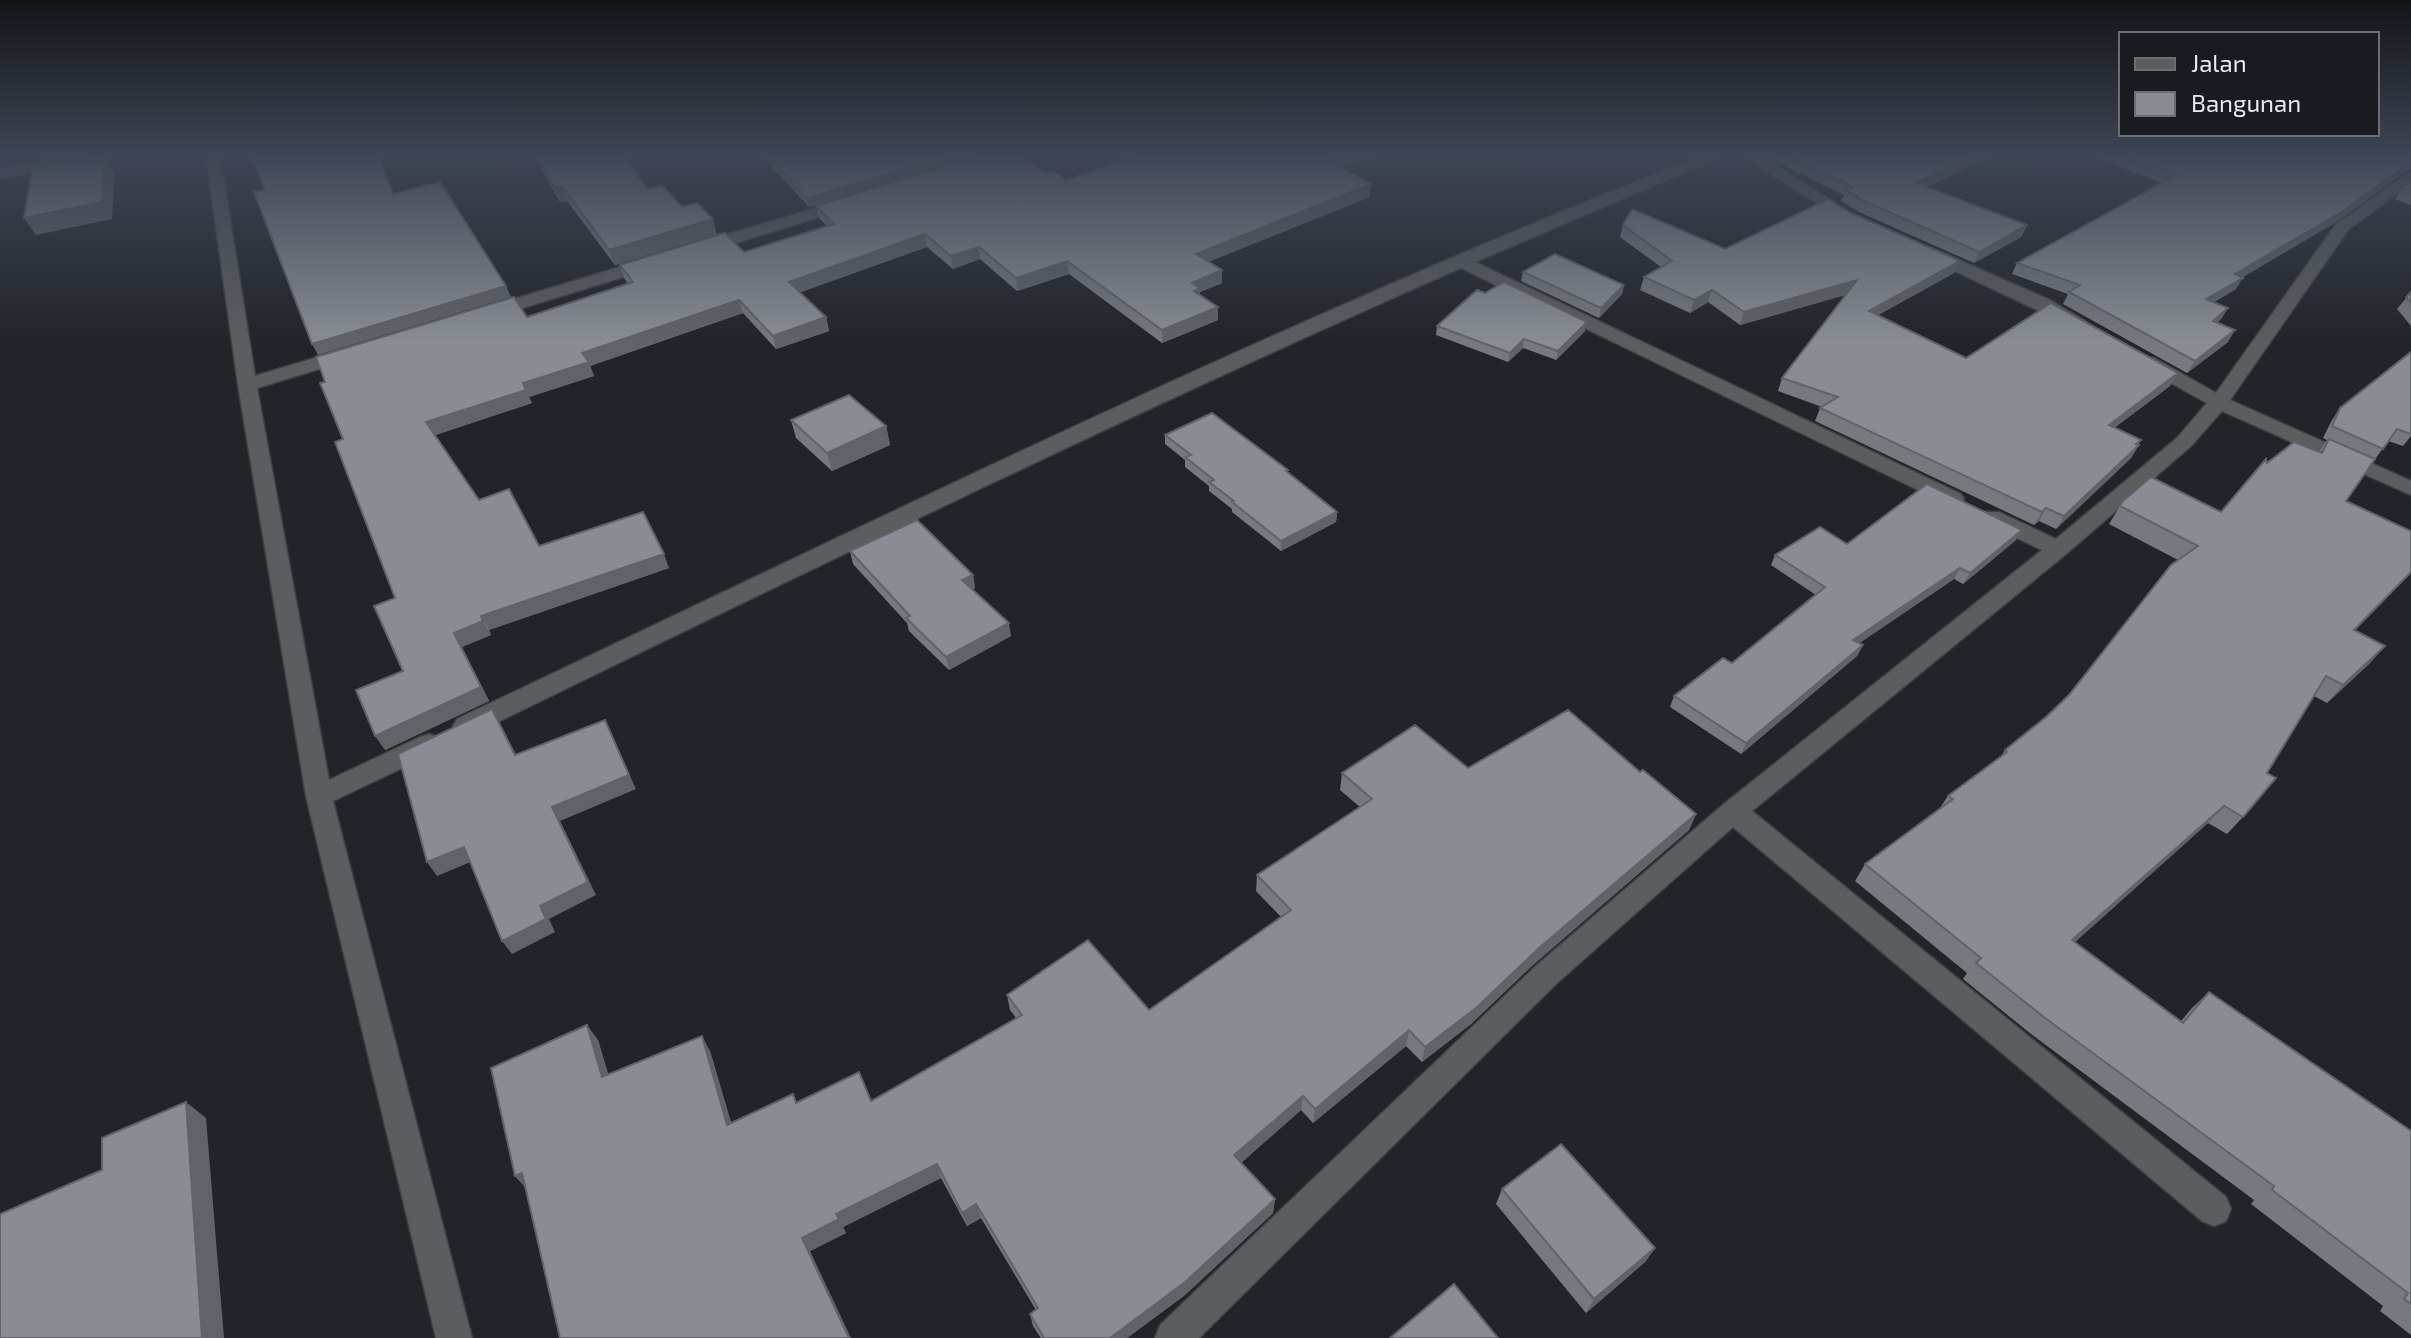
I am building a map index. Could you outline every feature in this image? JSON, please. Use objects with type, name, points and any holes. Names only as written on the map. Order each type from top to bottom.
[{"type":"street","points":[[222,217],[247,385],[319,796],[454,1338]]},
{"type":"street","points":[[475,316],[802,217]]},
{"type":"street","points":[[319,796],[990,475],[1270,345],[1565,217]]},
{"type":"street","points":[[1854,217],[1866,224]]},
{"type":"street","points":[[1173,1338],[1546,975],[1733,811],[2058,549],[2184,442],[2219,402],[2342,227],[2355,217]]},
{"type":"street","points":[[1907,242],[2044,304],[2098,334]]},
{"type":"street","points":[[1463,263],[2058,549]]},
{"type":"street","points":[[247,385],[368,348]]},
{"type":"street","points":[[2125,349],[2219,402],[2411,489]]},
{"type":"street","points":[[1733,811],[2214,1209]]},
{"type":"building","points":[[264,217],[462,217],[506,286],[312,344]]},
{"type":"building","points":[[585,217],[713,219],[609,250]]},
{"type":"building","points":[[827,217],[1287,217],[1196,254],[1222,270],[1192,283],[1200,288],[1194,291],[1218,307],[1162,330],[1067,261],[1016,278],[979,247],[951,256],[925,234],[789,282],[826,317],[773,336],[739,300],[582,353],[589,362],[523,383],[526,390],[426,422],[479,500],[509,489],[539,546],[643,512],[664,554],[481,616],[483,621],[454,633],[481,687],[375,736],[356,690],[403,671],[374,606],[395,598],[335,442],[343,439],[320,383],[325,382],[316,357],[514,297],[527,317],[633,282],[620,265],[725,233],[744,252],[834,224]]},
{"type":"building","points":[[1627,217],[1652,217],[1725,249],[1790,217],[1861,217],[1960,261],[1869,311],[1966,358],[2051,303],[2178,373],[2109,425],[2141,440],[2136,444],[2139,445],[2064,516],[2046,508],[2042,512],[1820,408],[1838,397],[1782,378],[1857,280],[1744,312],[1712,290],[1694,300],[1644,277],[1672,261],[1623,225]]},
{"type":"building","points":[[1901,217],[2007,217],[2027,225],[1979,252]]},
{"type":"building","points":[[2099,217],[2332,217],[2235,274],[2243,278],[2206,299],[2228,308],[2213,321],[2235,330],[2195,361],[2069,292],[2080,285],[2017,263]]},
{"type":"building","points":[[1555,254],[1624,285],[1601,308],[1523,272]]},
{"type":"building","points":[[1504,282],[1587,322],[1558,351],[1524,339],[1510,353],[1437,326],[1477,290],[1485,293]]},
{"type":"building","points":[[2411,352],[2411,434],[2397,429],[2383,449],[2332,426],[2340,408]]},
{"type":"building","points":[[849,395],[886,426],[827,453],[791,420]]},
{"type":"building","points":[[1212,413],[1288,470],[1337,512],[1281,541],[1209,482],[1214,480],[1185,457],[1191,455],[1165,435]]},
{"type":"building","points":[[2329,439],[2375,459],[2346,501],[2411,531],[2411,572],[2354,630],[2385,646],[2343,685],[2326,676],[2267,773],[2276,778],[2243,817],[2224,806],[2072,940],[2183,1023],[2209,992],[2411,1131],[2411,1304],[2404,1299],[2408,1293],[2272,1190],[2274,1186],[2045,1018],[1976,963],[1981,958],[1865,864],[1953,799],[1948,796],[2007,752],[2005,750],[2046,717],[2069,695],[2171,565],[2198,546],[2120,506],[2123,501],[2151,477],[2221,512],[2266,459],[2267,463],[2294,442],[2322,453]]},
{"type":"building","points":[[1927,484],[2022,530],[1970,573],[1960,568],[1853,640],[1863,645],[1746,743],[1674,696],[1723,658],[1732,663],[1825,587],[1775,555],[1820,527],[1847,544]]},
{"type":"building","points":[[917,520],[973,575],[962,580],[1009,623],[946,657],[906,618],[910,616],[850,551]]},
{"type":"building","points":[[492,709],[515,755],[605,720],[629,775],[552,807],[588,882],[540,906],[546,919],[502,941],[464,847],[427,862],[398,754]]},
{"type":"building","points":[[1568,710],[1640,772],[1643,770],[1696,814],[1539,948],[1476,1008],[1425,1047],[1409,1030],[1315,1109],[1303,1096],[1234,1155],[1275,1199],[1185,1282],[1110,1338],[1044,1338],[1030,1314],[1038,1308],[976,1204],[962,1213],[937,1164],[836,1214],[839,1219],[802,1238],[849,1338],[560,1338],[522,1173],[515,1176],[491,1068],[587,1025],[602,1077],[702,1036],[727,1125],[793,1094],[796,1103],[859,1072],[871,1101],[1022,1015],[1007,995],[1088,940],[1149,1010],[1291,910],[1257,875],[1372,799],[1342,773],[1415,725],[1468,768]]},
{"type":"building","points":[[186,1102],[202,1338],[0,1338],[0,1214],[102,1170],[102,1138]]},
{"type":"building","points":[[1561,1144],[1655,1248],[1594,1299],[1502,1189]]},
{"type":"building","points":[[1454,1284],[1498,1338],[1390,1338]]}]
